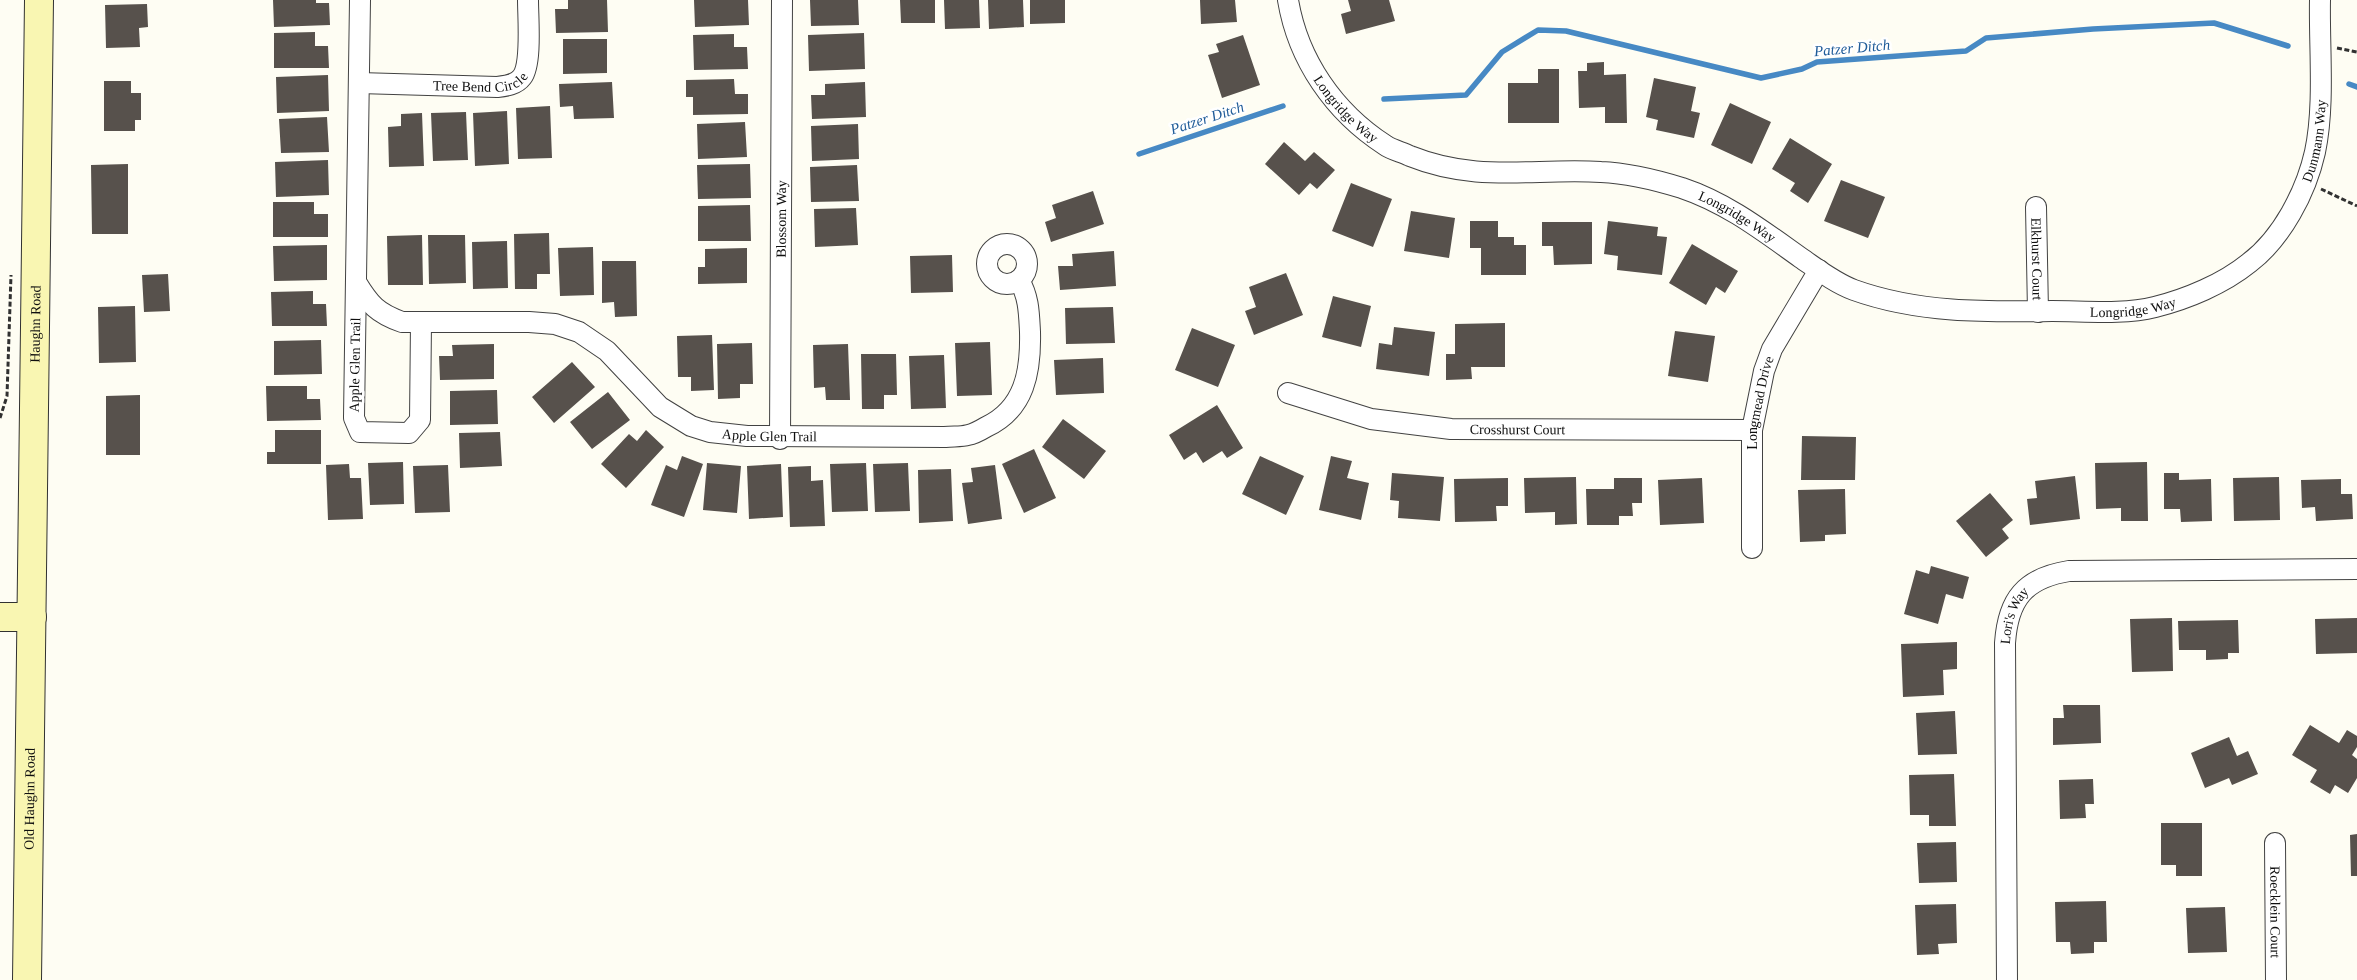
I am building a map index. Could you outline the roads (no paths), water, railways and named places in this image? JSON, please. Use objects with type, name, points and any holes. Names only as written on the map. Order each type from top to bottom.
[{"type":"street","name":"Haughn Road","points":[[32,617],[39,0]]},
{"type":"street","name":"Apple Glen Trail","points":[[360,0],[354,418],[360,432],[409,433],[420,420],[421,322]]},
{"type":"street","name":"Tree Bend Circle","points":[[359,83],[497,87],[513,84],[522,78],[527,67],[528,0]]},
{"type":"street","name":"Blossom Way","points":[[780,437],[782,0]]},
{"type":"street","name":"Longridge Way","points":[[1288,0],[1296,36],[1312,71],[1343,111],[1386,146],[1434,166],[1488,174],[1601,172],[1642,177],[1682,188],[1710,198],[1737,213],[1819,270],[1850,289],[1914,306],[1950,310],[2038,312],[2153,308],[2189,296],[2250,263]]},
{"type":"street","name":"Dunmann Way","points":[[2250,263],[2271,240],[2291,213],[2305,182],[2315,151],[2319,108],[2320,0]]},
{"type":"street","name":"Elkhurst Court","points":[[2036,207],[2038,312]]},
{"type":"street","name":"Longmead Drive","points":[[1752,548],[1752,430],[1764,371],[1772,349],[1819,270]]},
{"type":"street","name":"Apple Glen Trail","points":[[356,282],[370,305],[386,316],[402,322],[529,322],[555,324],[579,332],[607,350],[660,408],[691,426],[724,434],[780,437],[945,437],[970,435],[996,423],[1012,408],[1021,395],[1030,362],[1028,295],[1019,280]]},
{"type":"street","name":"Crosshurst Court","points":[[1288,393],[1371,419],[1451,429],[1752,430]]},
{"type":"street","name":"Lori's Way","points":[[2007,980],[2005,644],[2006,626],[2017,598],[2030,585],[2047,574],[2069,570],[2357,569]]},
{"type":"street","points":[[0,618],[32,617]]},
{"type":"street","name":"Old Haughn Road","points":[[27,980],[32,617]]},
{"type":"street","name":"Roecklein Court","points":[[2274,843],[2276,980]]},
{"type":"waterway","name":"Patzer Ditch","points":[[1384,99],[1466,95],[1502,52],[1538,30],[1566,31],[1761,78],[1802,69],[1817,62],[1966,51],[1986,38],[2093,29],[2214,23],[2288,46]]},
{"type":"waterway","name":"Patzer Ditch","points":[[2349,84],[2357,87]]},
{"type":"waterway","name":"Patzer Ditch","points":[[1139,154],[1283,106]]}]
